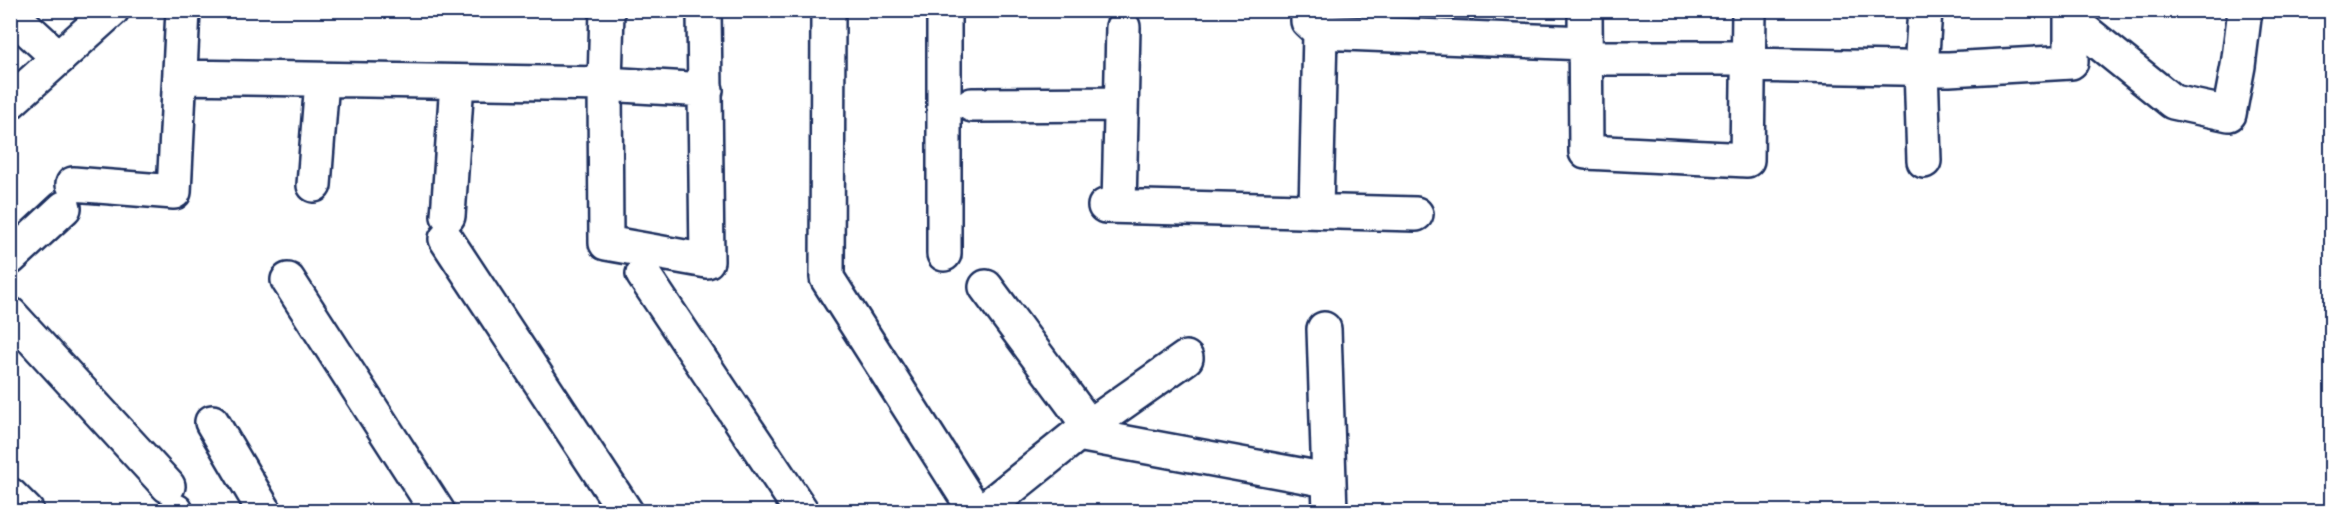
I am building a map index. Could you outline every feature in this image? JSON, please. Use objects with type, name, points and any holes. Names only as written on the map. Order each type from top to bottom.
[{"type":"street","points":[[10,102],[112,10]]},
{"type":"street","points":[[10,258],[68,196],[174,192],[183,10]]},
{"type":"street","points":[[607,10],[606,243],[707,261],[704,10]]},
{"type":"street","points":[[828,10],[827,278],[976,512]]},
{"type":"street","points":[[944,10],[944,254]]},
{"type":"street","points":[[1585,10],[1586,152],[1747,160],[1749,10]]},
{"type":"street","points":[[1924,161],[1921,68],[1925,10]]},
{"type":"street","points":[[2071,16],[2173,102],[2229,114],[2245,10]]},
{"type":"street","points":[[10,13],[59,58]]},
{"type":"street","points":[[1316,212],[1314,21],[1585,51],[1748,61],[1949,69],[2071,62],[2071,16]]},
{"type":"street","points":[[1123,27],[1121,104],[1112,206],[1416,214]]},
{"type":"street","points":[[180,77],[605,84],[706,90]]},
{"type":"street","points":[[314,185],[322,80]]},
{"type":"street","points":[[457,82],[447,228],[626,512]]},
{"type":"street","points":[[972,105],[1121,104]]},
{"type":"street","points":[[643,274],[802,512]]},
{"type":"street","points":[[288,280],[438,512]]},
{"type":"street","points":[[986,287],[1083,430],[1329,496],[1324,329]]},
{"type":"street","points":[[10,314],[173,503]]},
{"type":"street","points":[[981,512],[1083,430],[1186,358]]},
{"type":"street","points":[[212,422],[265,512]]},
{"type":"street","points":[[10,495],[27,512]]}]
